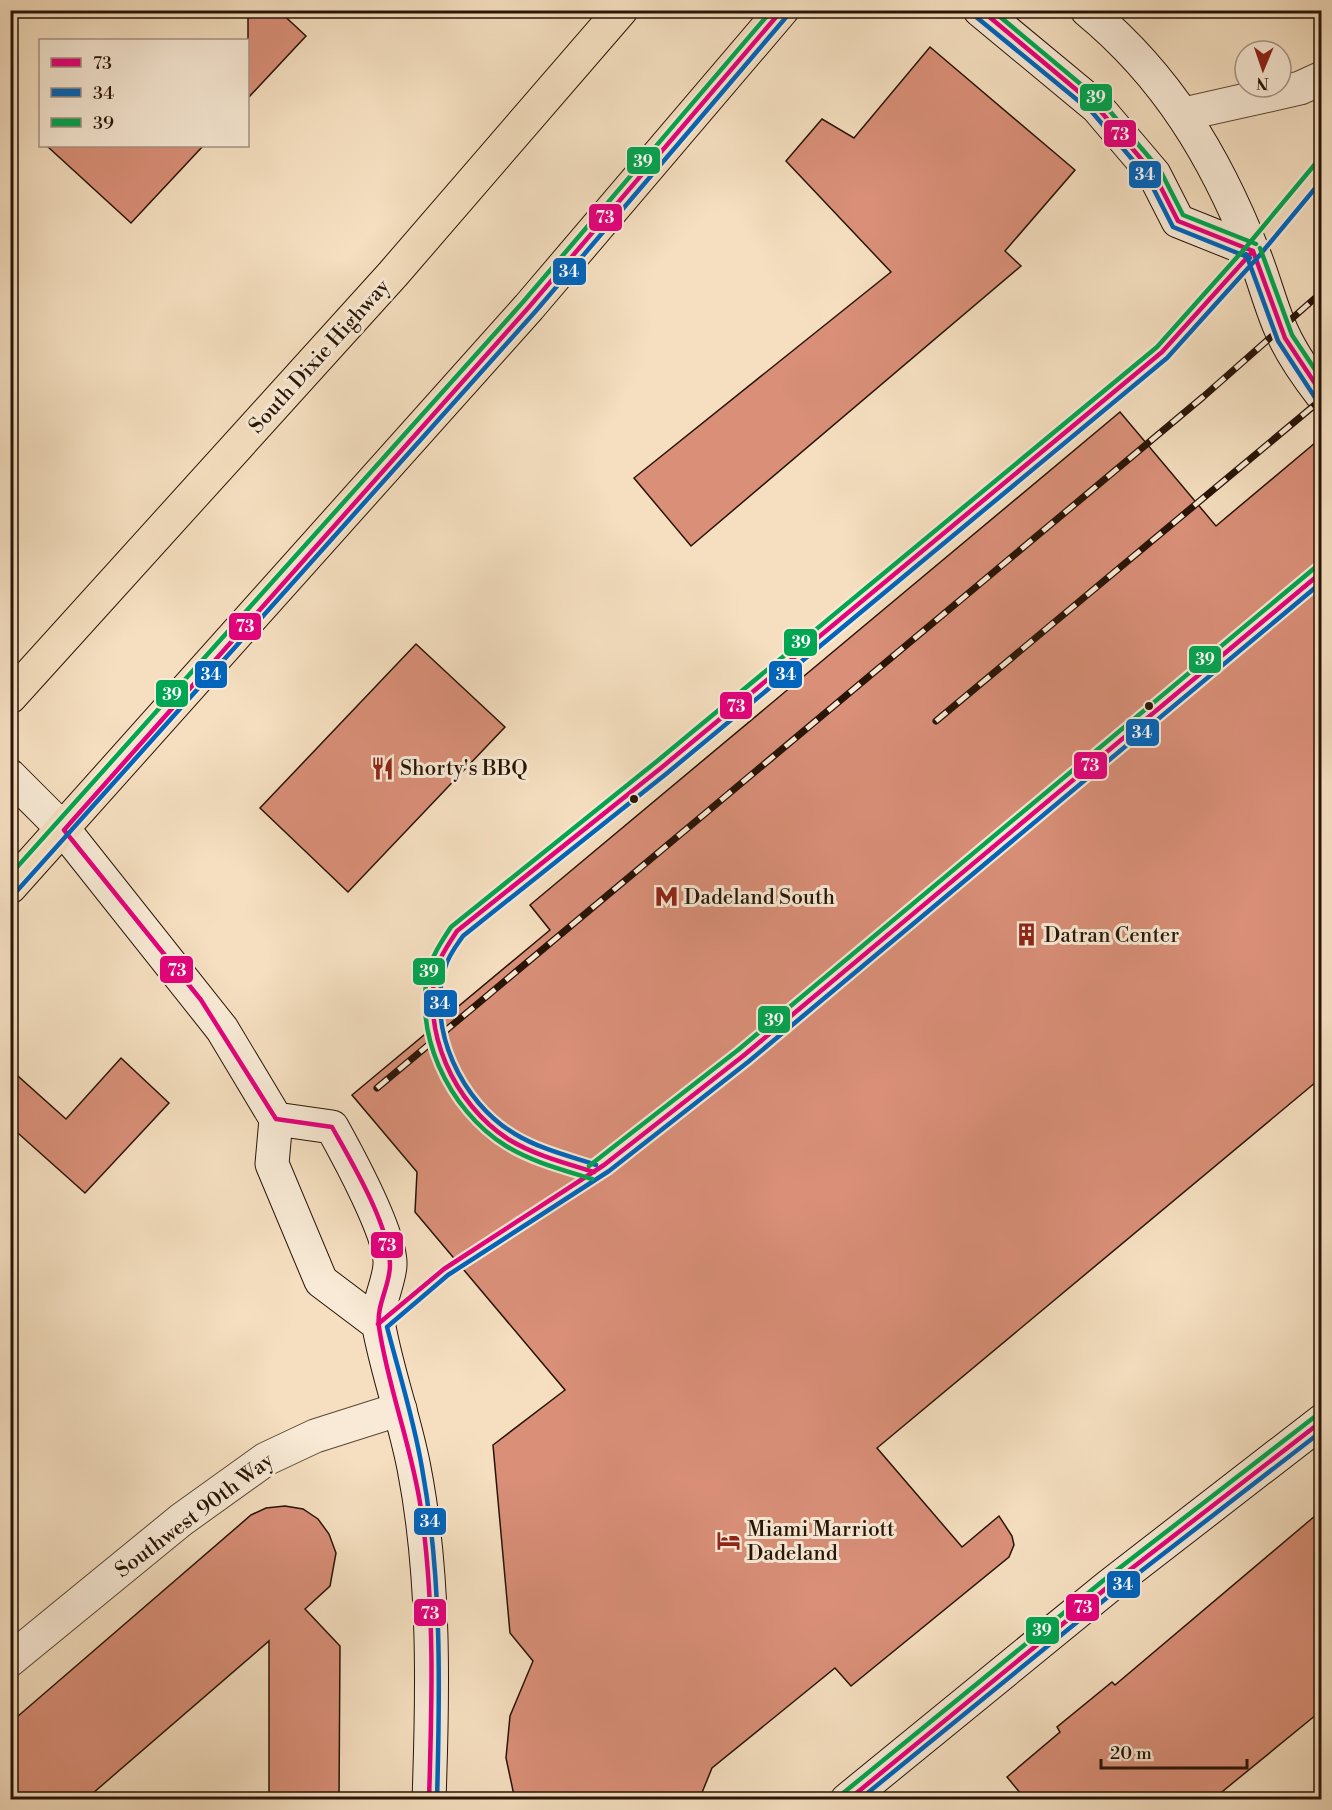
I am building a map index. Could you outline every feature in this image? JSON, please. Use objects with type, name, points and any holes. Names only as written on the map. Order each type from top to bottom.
[{"type":"highway","name":"South Dixie Highway","points":[[10,697],[393,274],[621,10]]},
{"type":"highway","points":[[10,887],[64,830],[529,307],[782,10]]},
{"type":"street","points":[[980,10],[1097,107],[1154,174],[1178,221],[1253,251]]},
{"type":"street","points":[[1087,10],[1120,37],[1184,114],[1216,170],[1253,251],[1285,338],[1322,395]]},
{"type":"street","points":[[1184,114],[1300,88],[1322,78]]},
{"type":"street","points":[[10,776],[64,830],[201,1000],[240,1058],[276,1119],[272,1164],[321,1281],[378,1324]]},
{"type":"street","points":[[276,1119],[332,1127],[350,1158],[374,1211],[390,1263],[378,1324],[415,1469],[427,1564],[430,1632],[429,1800]]},
{"type":"street","name":"Southwest 90th Way","points":[[10,1660],[181,1520],[266,1459],[315,1436],[400,1409]]},
{"type":"street","points":[[847,1800],[1109,1586],[1322,1421]]},
{"type":"building","points":[[248,10],[278,10],[306,36],[249,97]]},
{"type":"building","points":[[930,47],[1075,170],[1005,251],[1021,266],[691,546],[634,478],[891,272],[786,161],[822,119],[854,138]]},
{"type":"building","points":[[48,147],[202,147],[131,223]]},
{"type":"building","points":[[1120,412],[1216,526],[1322,437],[1322,1077],[877,1448],[962,1547],[999,1516],[1012,1536],[1014,1545],[1009,1557],[851,1686],[835,1668],[712,1768],[699,1800],[515,1800],[506,1758],[510,1716],[533,1661],[510,1633],[493,1445],[565,1390],[415,1212],[417,1172],[352,1095],[550,930],[530,905]]},
{"type":"building","name":"Shorty's BBQ","points":[[416,644],[505,727],[348,892],[260,808]]},
{"type":"building","points":[[121,1058],[169,1103],[85,1193],[10,1126],[10,1069],[66,1119]]},
{"type":"building","points":[[285,1506],[303,1509],[318,1519],[329,1534],[336,1553],[330,1586],[305,1609],[340,1646],[339,1800],[269,1800],[269,1641],[85,1800],[10,1800],[10,1723],[251,1515],[266,1508]]},
{"type":"building","points":[[1322,1510],[1322,1710],[1212,1800],[1026,1800],[1007,1777],[1060,1732],[1057,1727],[1112,1682],[1115,1685]]},
{"type":"railway","points":[[377,1088],[1203,397],[1322,292]]},
{"type":"railway","points":[[936,721],[1322,399]]},
{"type":"transit line","name":"39","points":[[10,875],[523,302],[772,10]]},
{"type":"transit line","name":"73","points":[[64,830],[529,307],[782,10]]},
{"type":"transit line","name":"73","points":[[981,10],[1097,107],[1154,174],[1178,221],[1253,251]]},
{"type":"transit line","name":"39","points":[[992,10],[1102,102],[1160,170],[1183,215],[1256,244]]},
{"type":"transit line","name":"34","points":[[16,892],[535,312],[788,15]]},
{"type":"transit line","name":"34","points":[[975,16],[1092,112],[1148,178],[1173,227],[1250,258]]},
{"type":"transit line","name":"39","points":[[592,1179],[537,1161],[506,1146],[486,1131],[467,1112],[451,1090],[430,1041],[425,1015],[426,988],[431,963],[451,927],[656,762],[1157,347],[1247,246],[1316,163]]},
{"type":"transit line","name":"34","points":[[596,1165],[544,1148],[515,1134],[496,1120],[465,1084],[453,1062],[440,1015],[440,991],[445,968],[450,955],[463,936],[666,774],[1167,358],[1259,256],[1322,180]]},
{"type":"transit line","name":"39","points":[[1260,248],[1292,335],[1322,380]]},
{"type":"transit line","name":"73","points":[[1253,251],[1285,338],[1322,394]]},
{"type":"transit line","name":"73","points":[[594,1172],[539,1154],[508,1139],[489,1124],[457,1086],[446,1064],[433,1016],[433,991],[437,967],[457,931],[661,768],[1162,352],[1253,251]]},
{"type":"transit line","name":"34","points":[[1246,254],[1278,341],[1316,399]]},
{"type":"transit line","name":"39","points":[[589,1166],[738,1050],[1317,566]]},
{"type":"transit line","name":"73","points":[[378,1324],[444,1269],[604,1165],[743,1056],[1322,572]]},
{"type":"transit line","name":"34","points":[[437,1800],[438,1633],[429,1509],[411,1414],[387,1327],[448,1275],[609,1171],[748,1062],[1322,582]]},
{"type":"transit line","name":"73","points":[[64,830],[201,1000],[276,1119]]},
{"type":"transit line","name":"73","points":[[276,1119],[332,1127],[377,1213],[388,1249],[390,1265],[379,1311],[379,1327],[417,1486],[429,1581],[431,1691],[429,1800]]},
{"type":"transit line","name":"39","points":[[842,1794],[1104,1580],[1317,1415]]},
{"type":"transit line","name":"73","points":[[848,1800],[1109,1586],[1322,1421]]},
{"type":"transit line","name":"34","points":[[859,1800],[1114,1592],[1322,1431]]},
{"type":"place","name":"Shorty's BBQ","points":[[382,768]]},
{"type":"place","name":"Dadeland South","points":[[666,897]]},
{"type":"place","name":"Datran Center","points":[[1026,935]]},
{"type":"place","name":"Miami Marriott Dadeland","points":[[729,1541]]}]
